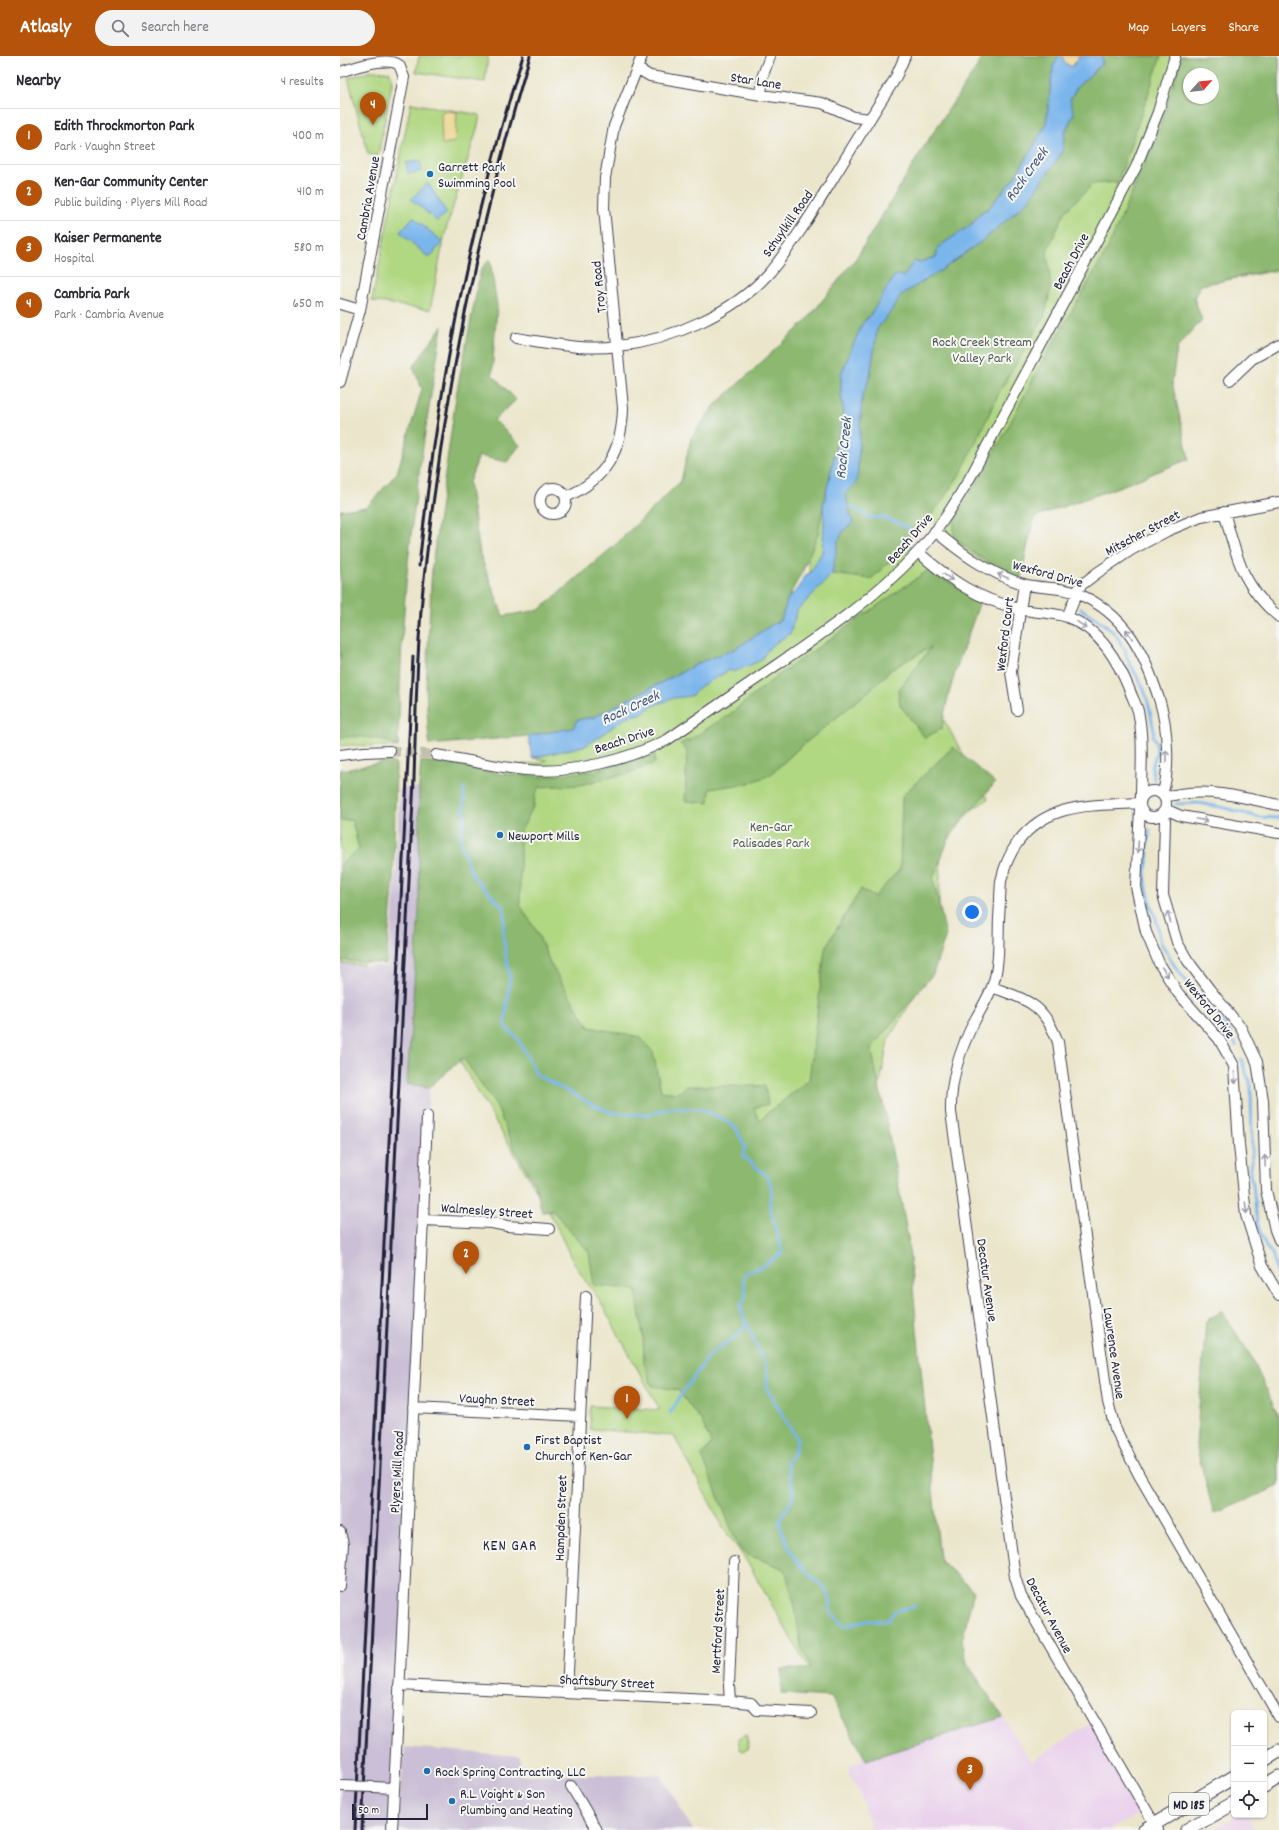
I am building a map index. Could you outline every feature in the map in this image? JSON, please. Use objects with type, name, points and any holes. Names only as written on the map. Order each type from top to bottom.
[{"type":"main road","points":[[1267,1758],[1279,1751]]},
{"type":"main road","points":[[1267,1784],[1279,1777]]},
{"type":"main road","name":"MD 185","points":[[1152,1828],[1231,1779]]},
{"type":"main road","name":"MD 185","points":[[1187,1830],[1231,1805]]},
{"type":"street","name":"Troy Road","points":[[566,497],[582,490],[597,478],[608,464],[618,445],[623,426],[618,346],[604,208],[605,178],[614,126],[642,56]]},
{"type":"street","points":[[761,95],[763,75],[770,56]]},
{"type":"street","name":"Schuylkill Road","points":[[516,338],[585,347],[618,346],[662,336],[695,325],[718,314],[768,273],[797,237],[894,79],[905,56]]},
{"type":"street","name":"Beach Drive","points":[[436,754],[528,770],[559,770],[607,762],[651,748],[672,736],[820,636],[872,596],[918,552],[936,531],[971,476],[1136,167],[1158,112],[1175,56]]},
{"type":"street","name":"Cambria Avenue","points":[[340,72],[379,58],[390,58],[399,64],[404,77],[360,310],[340,382]]},
{"type":"street","name":"Star Lane","points":[[638,69],[650,76],[761,95],[822,103],[854,117],[870,119]]},
{"type":"street","points":[[340,304],[360,310]]},
{"type":"street","points":[[1230,380],[1252,358],[1279,344]]},
{"type":"street","name":"Mitscher Street","points":[[1066,617],[1080,586],[1097,572],[1167,531],[1201,517],[1279,502]]},
{"type":"street","points":[[1224,512],[1240,566],[1247,581],[1266,606],[1279,617]]},
{"type":"street","name":"Wexford Drive","points":[[936,531],[956,550],[977,564],[1024,584],[1055,587],[1076,593],[1112,614],[1129,632],[1151,673],[1162,710],[1166,735],[1166,785],[1164,796]]},
{"type":"street","name":"Wexford Drive","points":[[918,552],[944,575],[976,595],[1020,610],[1066,617],[1080,623],[1100,639],[1120,667],[1138,710],[1142,750],[1136,887],[1146,932],[1159,963],[1178,993],[1219,1039],[1234,1066],[1239,1144],[1246,1215],[1262,1266],[1279,1295]]},
{"type":"street","name":"Wexford Court","points":[[1017,710],[1011,672],[1024,584]]},
{"type":"street","points":[[340,755],[390,751]]},
{"type":"street","points":[[1279,805],[1212,792],[1183,792],[1164,796],[1153,790],[1144,794],[1140,803],[1143,813],[1152,817],[1164,811],[1181,816],[1279,833]]},
{"type":"street","points":[[1164,796],[1166,804],[1164,811]]},
{"type":"street","name":"Decatur Avenue","points":[[1140,803],[1086,806],[1063,810],[1042,818],[1025,832],[1011,852],[1002,880],[996,969],[992,987],[969,1032],[955,1068],[950,1094],[951,1112],[1015,1577],[1022,1596],[1152,1828]]},
{"type":"street","name":"Wexford Drive","points":[[1164,811],[1163,895],[1176,942],[1188,961],[1241,1028],[1256,1062],[1263,1100],[1266,1190],[1275,1230],[1279,1240]]},
{"type":"street","name":"Lawrence Avenue","points":[[992,987],[1023,999],[1040,1009],[1051,1025],[1058,1042],[1108,1402],[1115,1428],[1143,1482],[1279,1717]]},
{"type":"street","name":"Plyers Mill Road","points":[[392,1830],[427,1116]]},
{"type":"street","name":"Walmesley Street","points":[[423,1220],[492,1223],[507,1226],[549,1229]]},
{"type":"street","name":"Hampden Street","points":[[567,1693],[586,1296]]},
{"type":"street","name":"Vaughn Street","points":[[413,1408],[580,1416]]},
{"type":"street","points":[[340,1532],[343,1544],[340,1586]]},
{"type":"street","name":"Mertford Street","points":[[730,1701],[729,1686],[734,1562]]},
{"type":"street","name":"Shaftsbury Street","points":[[399,1685],[730,1701],[751,1703],[757,1710],[811,1713]]},
{"type":"street","points":[[340,1786],[393,1788]]},
{"type":"street","points":[[571,1786],[597,1830]]},
{"type":"shaded area","points":[[400,788],[426,788],[407,1084],[429,1087],[392,1830],[340,1830],[340,963],[388,967],[395,890]]},
{"type":"shaded area","points":[[1003,1717],[1031,1762],[1094,1721],[1145,1809],[1109,1830],[865,1830],[871,1827],[859,1791],[849,1775],[849,1766],[863,1761],[860,1755],[866,1760]]},
{"type":"shaded area","points":[[405,1747],[520,1756],[520,1775],[661,1775],[693,1830],[396,1830]]},
{"type":"shaded area","points":[[1232,1818],[1249,1818],[1255,1830],[1212,1830]]},
{"type":"green space","points":[[419,56],[488,56],[485,82],[416,72]]},
{"type":"green space","points":[[984,56],[1279,56],[1279,270],[1200,285],[1140,328],[1124,485],[1034,517],[1020,579],[982,562],[966,551],[937,525],[897,479],[898,534],[935,567],[983,594],[934,702],[988,799],[970,811],[941,850],[938,932],[928,974],[888,1040],[871,1132],[820,1688],[746,1560],[724,1529],[674,1436],[590,1429],[590,1406],[660,1410],[600,1301],[573,1262],[553,1219],[436,1021],[502,808],[505,766],[539,763],[547,760],[532,758],[587,745],[628,716],[639,714],[797,611],[813,593],[807,551],[546,621],[759,412]]},
{"type":"green space","points":[[984,56],[1059,56],[1053,66],[1046,125],[1015,177],[988,209],[981,212],[971,225],[938,247],[936,257],[920,262],[904,276],[862,324],[841,374],[841,396],[843,407],[842,422],[818,534],[803,570],[788,598],[781,620],[735,649],[703,661],[594,717],[577,720],[573,728],[528,736],[429,745],[426,688],[432,566],[457,390],[481,269],[490,259],[497,306],[492,374],[516,400],[494,420],[520,445],[507,462],[479,456],[469,482],[480,554],[503,616],[539,610],[615,545],[681,481],[691,438],[713,407],[806,321],[857,257],[923,148]]},
{"type":"green space","name":"Rock Creek Stream Valley Park","points":[[1102,56],[1161,56],[1118,182],[1093,184],[1065,212],[1047,251],[1051,287],[1045,315],[1001,389],[961,473],[939,505],[899,553],[871,579],[832,574],[838,541],[844,530],[847,499],[845,494],[857,480],[862,397],[870,377],[877,329],[897,303],[900,296],[943,269],[986,238],[1027,202],[1062,153],[1065,132],[1074,114],[1070,100],[1077,87],[1102,64]]},
{"type":"green space","points":[[1182,56],[1279,56],[1279,268],[1201,285],[1194,298],[1202,320],[1177,348],[1172,382],[1189,459],[1124,485],[1034,517],[1020,579],[981,558],[954,538],[954,521],[1004,435],[1037,371],[1107,250],[1159,130]]},
{"type":"green space","points":[[372,71],[390,72],[392,83],[378,156],[368,154],[348,78]]},
{"type":"green space","name":"Garrett Park Swimming Pool","points":[[411,103],[480,115],[445,233],[430,310],[372,301]]},
{"type":"green space","points":[[442,326],[420,468],[409,553],[403,626],[398,747],[391,743],[377,739],[340,737],[340,510],[367,507],[397,473],[422,389],[413,367]]},
{"type":"green space","points":[[931,568],[944,579],[980,601],[948,696],[942,728],[925,738],[900,705],[898,691],[931,647],[892,669],[870,690],[798,749],[770,775],[749,783],[710,789],[709,803],[685,801],[687,751],[680,744],[691,739],[730,714],[776,677]]},
{"type":"green space","points":[[361,736],[388,741],[398,747],[340,746],[340,737]]},
{"type":"green space","points":[[953,747],[995,783],[951,833],[933,878],[946,935],[933,974],[871,1048],[885,1113],[908,1238],[940,1560],[974,1591],[962,1640],[967,1663],[1003,1717],[866,1760],[831,1697],[781,1694],[782,1669],[807,1669],[811,1667],[801,1647],[795,1606],[785,1569],[748,1555],[738,1546],[702,1456],[711,1443],[702,1422],[678,1390],[652,1386],[644,1363],[643,1336],[636,1290],[594,1285],[589,1252],[553,1211],[542,1212],[535,1184],[515,1150],[495,1103],[463,1058],[429,1087],[407,1084],[419,910],[419,785],[421,761],[458,765],[502,774],[541,777],[598,770],[654,753],[655,763],[629,773],[580,785],[540,787],[535,795],[534,805],[520,833],[520,905],[537,932],[551,965],[589,1027],[640,1037],[653,1052],[661,1091],[678,1093],[687,1086],[765,1086],[768,1104],[754,1108],[759,1120],[809,1080],[825,948],[861,889],[874,897],[900,869],[902,796]]},
{"type":"green space","points":[[389,761],[396,764],[393,888],[386,964],[340,960],[340,865],[359,849],[352,820],[340,821],[340,771]]},
{"type":"green space","points":[[340,768],[349,780],[352,820],[359,849],[355,854],[363,965],[340,963]]},
{"type":"green space","points":[[1222,1311],[1252,1358],[1279,1418],[1279,1486],[1214,1514],[1196,1445],[1206,1321]]},
{"type":"green space","points":[[746,1735],[749,1747],[743,1751],[740,1749],[738,1739]]},
{"type":"sand","points":[[1062,56],[1080,56],[1072,67],[1065,63]]},
{"type":"sand","points":[[444,111],[457,112],[455,142],[442,144],[441,113]]},
{"type":"water","name":"Rock Creek","points":[[1059,56],[1062,56],[1065,63],[1072,67],[1080,56],[1102,56],[1102,64],[1077,87],[1070,100],[1074,114],[1065,132],[1062,153],[1027,202],[986,238],[943,269],[900,296],[897,303],[877,329],[870,377],[862,397],[857,481],[845,494],[853,523],[844,530],[838,541],[832,574],[797,611],[790,634],[769,648],[762,660],[734,672],[730,670],[701,686],[691,696],[674,698],[655,705],[640,714],[628,716],[587,745],[532,758],[528,736],[573,728],[577,720],[594,717],[703,661],[735,649],[781,620],[788,598],[799,588],[804,576],[811,572],[822,552],[824,521],[823,506],[842,422],[843,407],[841,396],[841,374],[862,324],[869,317],[895,275],[904,276],[914,261],[920,262],[936,257],[938,247],[971,225],[981,212],[988,209],[1015,177],[1046,125],[1053,66]]},
{"type":"water","points":[[420,161],[422,171],[408,174],[406,163]]},
{"type":"water","points":[[428,183],[447,213],[437,221],[411,199]]},
{"type":"water","points":[[413,217],[443,242],[429,258],[400,232]]},
{"type":"waterway","points":[[845,507],[853,507],[870,518],[882,517],[904,525],[915,534]]},
{"type":"waterway","points":[[1081,609],[1104,624],[1119,639],[1121,645],[1125,649],[1127,658],[1144,689],[1154,731],[1153,736],[1156,742],[1157,752],[1152,766],[1154,779]]},
{"type":"waterway","points":[[464,788],[464,821],[461,830],[461,845],[473,876],[503,907],[505,914],[503,934],[510,976],[505,1027],[518,1039],[537,1075],[592,1104],[613,1113],[646,1115],[672,1108],[699,1109],[721,1118],[736,1128],[745,1147],[743,1156],[768,1177],[772,1192],[769,1202],[782,1253],[762,1267],[747,1272],[743,1278],[746,1296],[741,1305],[742,1313],[767,1369],[767,1389],[797,1439],[795,1451],[787,1463],[794,1496],[779,1521],[785,1540],[797,1562],[829,1593],[830,1611],[844,1626],[868,1621],[888,1620],[895,1611],[916,1606]]},
{"type":"waterway","points":[[1176,804],[1198,803],[1221,807],[1258,817],[1279,818]]},
{"type":"waterway","points":[[1150,830],[1146,851],[1149,854],[1145,873],[1147,889],[1156,918],[1161,943],[1169,955],[1169,958],[1202,1002],[1216,1014],[1228,1029],[1236,1046]]},
{"type":"waterway","points":[[1241,1059],[1251,1086],[1252,1160],[1250,1175],[1253,1184],[1257,1223],[1266,1247],[1273,1255],[1275,1267],[1279,1275]]},
{"type":"waterway","points":[[670,1413],[711,1353],[734,1338],[747,1324]]},
{"type":"tunnel","points":[[390,751],[436,755]]},
{"type":"railway","points":[[419,566],[435,437],[458,308],[487,181],[523,56]]},
{"type":"railway","points":[[362,1830],[422,595],[442,439],[466,310],[479,246],[530,56]]},
{"type":"railway","points":[[355,1830],[413,657]]},
{"type":"place","name":"Cambria Park","points":[[373,125]]},
{"type":"place","name":"Garrett Park Swimming Pool","points":[[430,174]]},
{"type":"place","name":"Newport Mills","points":[[500,835]]},
{"type":"place","name":"Ken-Gar Community Center","points":[[466,1274]]},
{"type":"place","name":"Edith Throckmorton Park","points":[[627,1419]]},
{"type":"place","name":"First Baptist Church of Ken-Gar","points":[[527,1447]]},
{"type":"place","name":"Rock Spring Contracting, LLC","points":[[427,1771]]},
{"type":"place","name":"Kaiser Permanente","points":[[970,1790]]},
{"type":"place","name":"R.L. Voight & Son Plumbing and Heating","points":[[452,1801]]},
{"type":"district","name":"KEN GAR","points":[[510,1545]]},
{"type":"park label","name":"Ken-Gar Palisades Park","points":[[771,834]]}]
